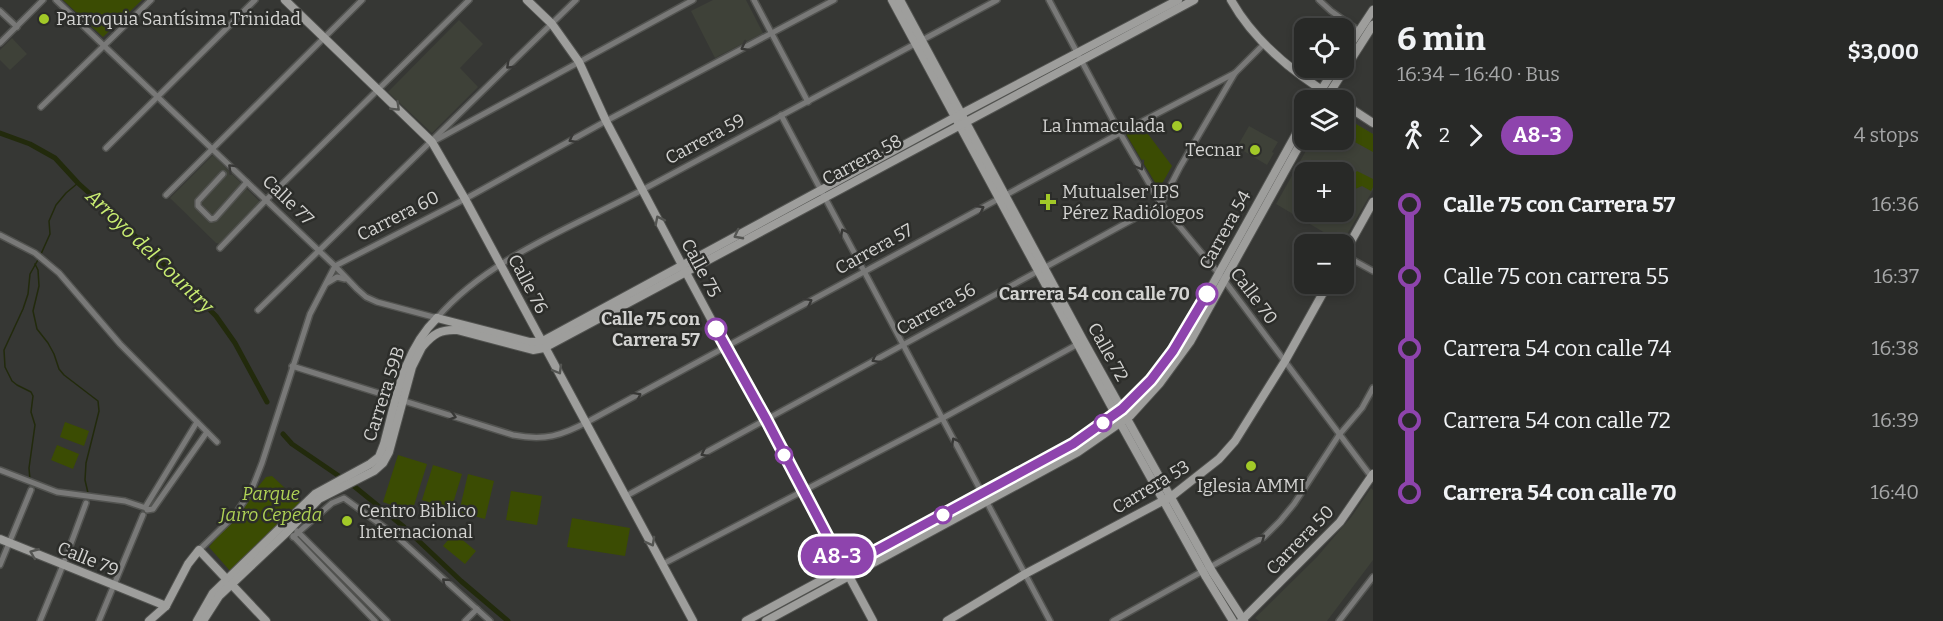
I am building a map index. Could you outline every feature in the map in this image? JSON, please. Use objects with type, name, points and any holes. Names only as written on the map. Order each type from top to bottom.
[{"type":"street","points":[[0,44],[43,0]]},
{"type":"street","name":"Calle 77","points":[[57,0],[366,297],[377,302],[542,345]]},
{"type":"street","points":[[41,107],[151,0]]},
{"type":"street","points":[[106,148],[255,0]]},
{"type":"street","name":"Calle 76","points":[[285,0],[432,142],[500,263],[542,345],[693,621]]},
{"type":"street","points":[[166,195],[362,0]]},
{"type":"street","points":[[220,248],[469,0]]},
{"type":"street","name":"Calle 75","points":[[527,0],[552,24],[579,62],[606,121],[873,621]]},
{"type":"street","points":[[258,310],[576,0]]},
{"type":"street","points":[[432,142],[693,0]]},
{"type":"street","points":[[754,0],[807,102]]},
{"type":"street","name":"Carrera 60","points":[[335,266],[465,199],[834,0]]},
{"type":"street","name":"Calle 72","points":[[892,0],[919,42]]},
{"type":"street","name":"Calle 72","points":[[900,0],[919,42],[1124,421],[1164,501],[1207,570],[1242,620]]},
{"type":"street","name":"Carrera 59","points":[[437,318],[459,294],[500,263],[644,190],[997,0]]},
{"type":"street","name":"Calle 70","points":[[1049,0],[1119,133],[1161,204],[1224,280],[1372,477]]},
{"type":"street","name":"Carrera 58","points":[[1079,57],[1178,0]]},
{"type":"street","name":"Carrera 58","points":[[542,345],[960,119],[1194,0]]},
{"type":"street","points":[[1231,0],[1247,25],[1264,44],[1319,90]]},
{"type":"street","points":[[1319,0],[1362,33]]},
{"type":"street","points":[[1328,90],[1373,10]]},
{"type":"street","points":[[0,11],[17,27]]},
{"type":"street","points":[[1354,42],[1373,25]]},
{"type":"street","name":"Carrera 57","points":[[399,400],[513,435],[534,438],[553,436],[586,423],[1119,133],[1235,73],[1264,44]]},
{"type":"street","points":[[1161,204],[1235,73]]},
{"type":"street","points":[[1208,87],[1218,90],[1218,100]]},
{"type":"street","points":[[463,110],[462,119],[471,122]]},
{"type":"street","points":[[1354,111],[1373,123]]},
{"type":"street","points":[[781,116],[1050,621]]},
{"type":"street","name":"Carrera 54","points":[[746,621],[1073,444],[1119,412],[1163,365],[1204,311],[1218,273],[1294,138]]},
{"type":"street","name":"Carrera 54","points":[[766,621],[1078,452],[1124,421],[1170,371],[1297,150]]},
{"type":"street","points":[[222,174],[198,201],[198,206],[211,219],[215,219],[247,182]]},
{"type":"street","points":[[1354,237],[1373,202]]},
{"type":"street","name":"Carrera 56","points":[[626,496],[1161,204]]},
{"type":"street","points":[[0,235],[34,253],[59,273],[120,344],[217,442]]},
{"type":"street","points":[[1354,261],[1373,271]]},
{"type":"street","points":[[149,621],[166,606],[188,564],[199,550],[244,503],[262,463],[310,314],[335,266]]},
{"type":"street","name":"Calle 72","points":[[1041,269],[1078,344],[1119,412]]},
{"type":"street","points":[[324,287],[337,277],[347,279]]},
{"type":"street","name":"Carrera 53","points":[[947,621],[1025,574],[1164,501],[1202,474],[1235,441],[1285,361],[1322,294]]},
{"type":"street","name":"Carrera 59B","points":[[197,621],[213,593],[291,529],[315,494],[354,477],[379,457],[412,367],[437,318]]},
{"type":"street","name":"Carrera 59B","points":[[399,400],[407,362],[414,345],[437,318]]},
{"type":"street","points":[[423,346],[438,332],[457,330],[533,350],[542,345]]},
{"type":"street","points":[[663,564],[943,418],[1078,344]]},
{"type":"street","points":[[1163,365],[1170,371]]},
{"type":"street","points":[[292,366],[399,400]]},
{"type":"street","points":[[1113,621],[1260,540],[1281,521],[1294,504],[1339,435],[1362,408],[1373,388]]},
{"type":"street","name":"Calle 72","points":[[1124,421],[1172,496],[1233,621]]},
{"type":"street","points":[[146,508],[197,422]]},
{"type":"street","points":[[0,470],[57,492],[125,501],[149,511],[153,509],[207,432]]},
{"type":"street","points":[[1055,454],[1060,462]]},
{"type":"street","name":"Carrera 50","points":[[1242,620],[1340,522],[1372,477]]},
{"type":"street","points":[[0,566],[31,490]]},
{"type":"street","points":[[291,529],[344,498],[395,535],[490,621]]},
{"type":"street","points":[[40,621],[86,503]]},
{"type":"street","points":[[99,621],[143,515]]},
{"type":"street","points":[[919,528],[924,537]]},
{"type":"street","points":[[291,529],[375,621]]},
{"type":"street","points":[[291,529],[387,621]]},
{"type":"street","name":"Calle 79","points":[[0,539],[166,606]]},
{"type":"street","points":[[199,550],[266,621]]},
{"type":"street","points":[[1339,621],[1373,577]]},
{"type":"street","name":"Carrera 59B","points":[[203,621],[229,581]]},
{"type":"street","points":[[781,602],[786,610]]},
{"type":"street","points":[[465,621],[477,609]]},
{"type":"shaded area","points":[[713,0],[746,0],[763,33],[715,58],[691,11]]},
{"type":"shaded area","points":[[459,20],[483,44],[460,68],[478,87],[432,133],[388,92]]},
{"type":"shaded area","points":[[12,38],[27,54],[10,70],[0,60],[0,50]]},
{"type":"shaded area","points":[[1354,123],[1373,134],[1373,190],[1347,234],[1327,234],[1306,222],[1354,222],[1354,162],[1300,162],[1306,150],[1354,150]]},
{"type":"shaded area","points":[[1249,126],[1278,142],[1267,165],[1237,147]]},
{"type":"shaded area","points":[[213,155],[260,202],[220,244],[216,243],[170,198]]},
{"type":"shaded area","points":[[1294,172],[1294,215],[1276,204]]},
{"type":"shaded area","points":[[1371,488],[1373,490],[1373,560],[1327,621],[1259,621],[1255,618],[1317,557],[1352,516]]},
{"type":"green space","points":[[63,0],[142,0],[103,37]]},
{"type":"green space","points":[[1354,123],[1373,134],[1373,152],[1354,142]]},
{"type":"green space","points":[[1142,126],[1172,166],[1159,189],[1126,134]]},
{"type":"green space","points":[[1357,171],[1373,179],[1371,191],[1362,186],[1354,190],[1354,174]]},
{"type":"green space","points":[[65,422],[89,431],[84,446],[60,437]]},
{"type":"green space","points":[[57,445],[79,454],[73,469],[51,460]]},
{"type":"green space","points":[[398,455],[427,464],[412,512],[383,502]]},
{"type":"green space","points":[[433,465],[462,474],[451,510],[422,500]]},
{"type":"green space","points":[[468,474],[494,481],[485,519],[459,512]]},
{"type":"green space","name":"Parque Jairo Cepeda","points":[[272,476],[301,503],[231,572],[209,547],[266,477]]},
{"type":"green space","points":[[511,491],[542,496],[537,525],[506,520]]},
{"type":"green space","points":[[572,518],[630,528],[625,556],[567,547]]},
{"type":"green space","points":[[454,533],[476,551],[465,564],[443,546]]},
{"type":"waterway","name":"Arroyo del Country","points":[[0,133],[30,144],[55,158],[216,316],[235,343],[267,402]]},
{"type":"waterway","points":[[41,254],[50,234],[49,221],[56,205],[78,183]]},
{"type":"waterway","points":[[30,480],[29,468],[35,425],[31,412],[33,396],[31,392],[12,381],[5,367],[4,350],[23,309],[28,294],[30,274],[39,258]]},
{"type":"waterway","points":[[35,264],[38,270],[39,286],[33,311],[37,329],[48,343],[64,375],[98,401],[99,411],[86,463],[85,480],[88,493]]},
{"type":"waterway","name":"Arroyo del Country","points":[[283,434],[292,444],[355,487],[404,527],[461,581],[508,621]]},
{"type":"bus line","name":"A8-3","points":[[716,329],[844,568],[1073,444],[1122,409],[1151,380],[1183,338],[1207,294]]},
{"type":"place","name":"Parroquia Santísima Trinidad","points":[[44,19]]},
{"type":"place","name":"La Inmaculada","points":[[1177,126]]},
{"type":"place","name":"Tecnar","points":[[1255,150]]},
{"type":"place","name":"Mutualser IPS Pérez Radiólogos","points":[[1048,202]]},
{"type":"place","name":"Carrera 54 con calle 70","points":[[1207,294]]},
{"type":"place","name":"Calle 75 con Carrera 57","points":[[716,329]]},
{"type":"place","name":"Iglesia AMMI","points":[[1251,466]]},
{"type":"place","name":"Centro Biblico Internacional","points":[[347,521]]}]
